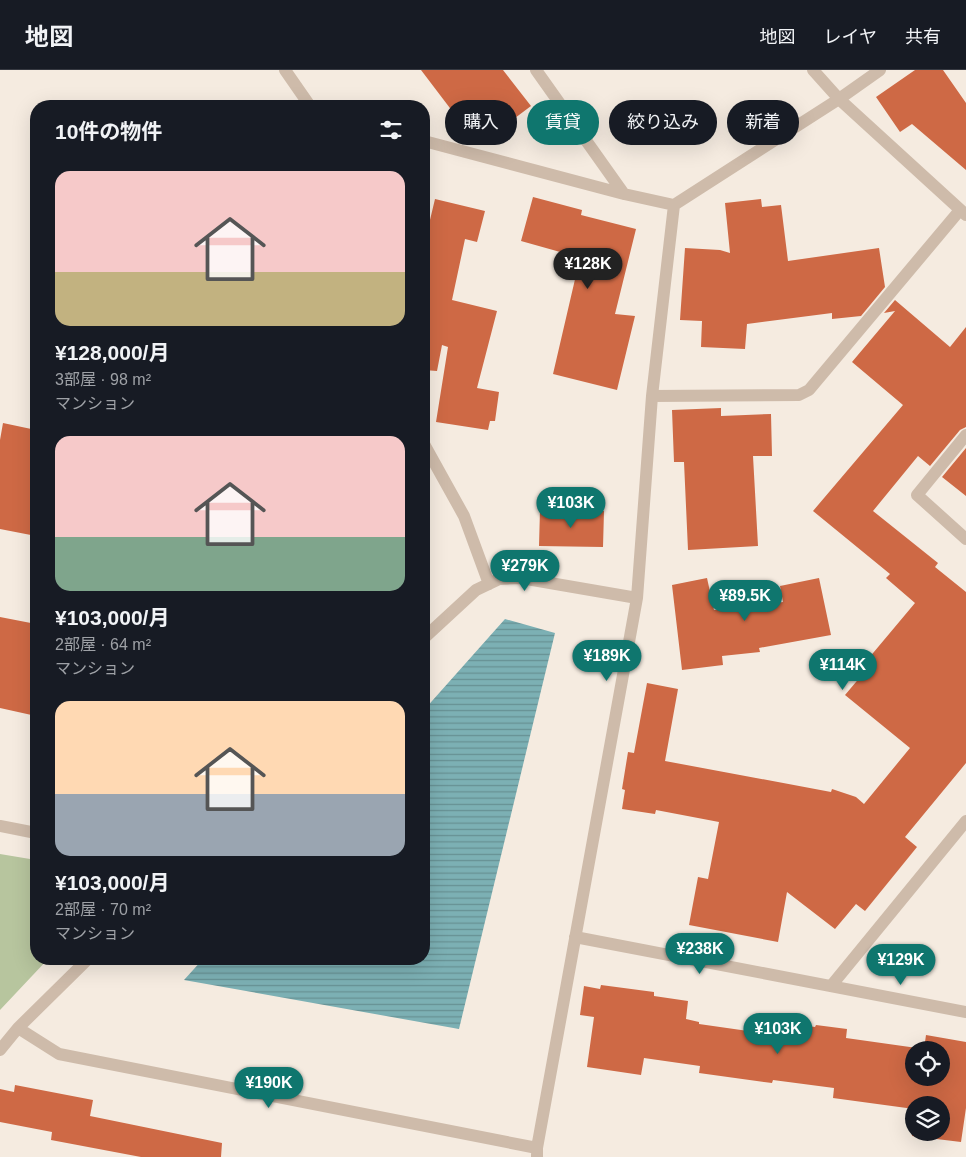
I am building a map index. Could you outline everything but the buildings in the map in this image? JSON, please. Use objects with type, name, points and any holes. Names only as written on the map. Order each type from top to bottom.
[{"type":"street","points":[[285,70],[306,100]]},
{"type":"street","points":[[536,70],[624,194]]},
{"type":"street","points":[[652,396],[799,395],[809,390],[963,213],[839,100],[813,70]]},
{"type":"street","points":[[430,143],[624,194],[674,205],[839,100],[880,70]]},
{"type":"street","points":[[18,1028],[59,1054],[537,1153],[637,598],[652,396],[674,205]]},
{"type":"street","points":[[966,435],[917,495],[966,539]]},
{"type":"street","points":[[430,455],[464,516],[489,584]]},
{"type":"street","points":[[430,632],[470,594],[499,579],[521,578],[637,598]]},
{"type":"street","points":[[831,986],[966,822]]},
{"type":"street","points":[[0,826],[30,831]]},
{"type":"street","points":[[575,937],[966,1012]]},
{"type":"street","points":[[0,1050],[18,1028],[82,965]]},
{"type":"green space","points":[[0,854],[30,859],[30,965],[42,965],[0,1010]]},
{"type":"water","points":[[505,619],[555,633],[459,1029],[184,980],[198,965],[430,965],[430,703]]}]
